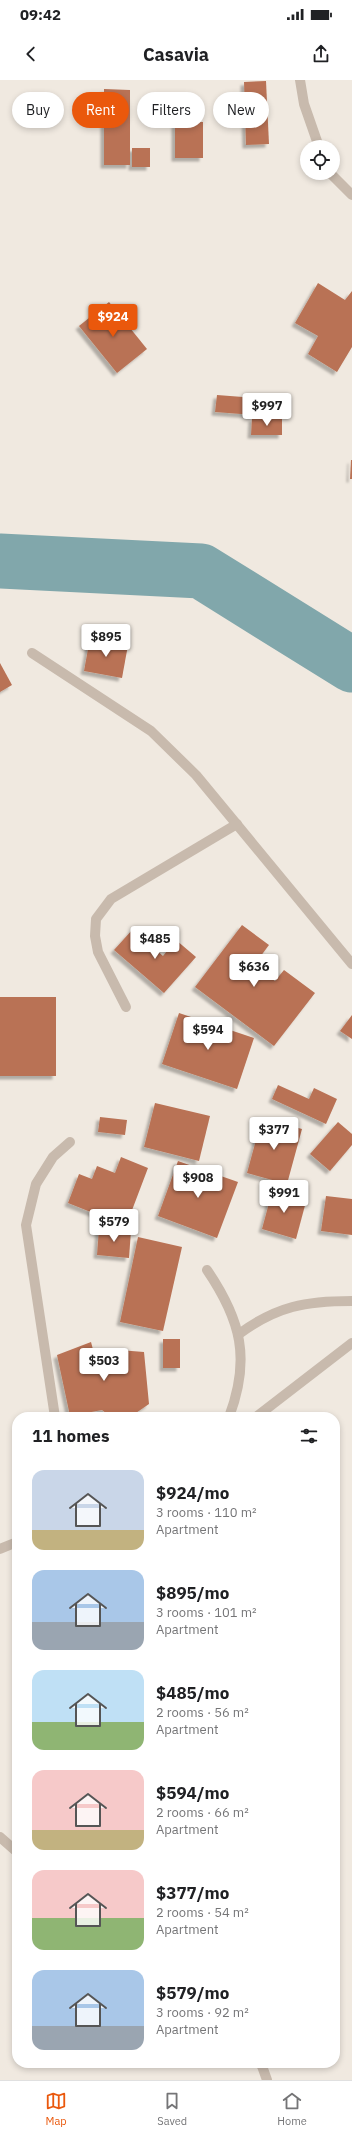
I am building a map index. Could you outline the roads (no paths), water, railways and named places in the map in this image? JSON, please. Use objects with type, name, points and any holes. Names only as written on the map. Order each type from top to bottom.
[{"type":"street","points":[[300,80],[304,104],[317,140]]},
{"type":"street","points":[[337,180],[352,195]]},
{"type":"street","points":[[32,653],[152,731],[196,775],[352,964]]},
{"type":"street","points":[[126,1007],[98,952],[95,936],[96,919],[111,899],[237,824]]},
{"type":"street","points":[[54,1412],[26,1224],[36,1184],[52,1157],[70,1142]]},
{"type":"street","points":[[207,1270],[223,1293],[239,1334],[241,1370],[238,1394],[231,1412]]},
{"type":"street","points":[[239,1334],[257,1321],[273,1313],[301,1304],[317,1301],[352,1301]]},
{"type":"street","points":[[262,1412],[352,1343]]},
{"type":"street","points":[[0,1549],[12,1544]]},
{"type":"street","points":[[0,1837],[12,1848]]},
{"type":"street","points":[[263,2068],[267,2080]]},
{"type":"waterway","points":[[0,561],[201,571],[352,665]]}]
